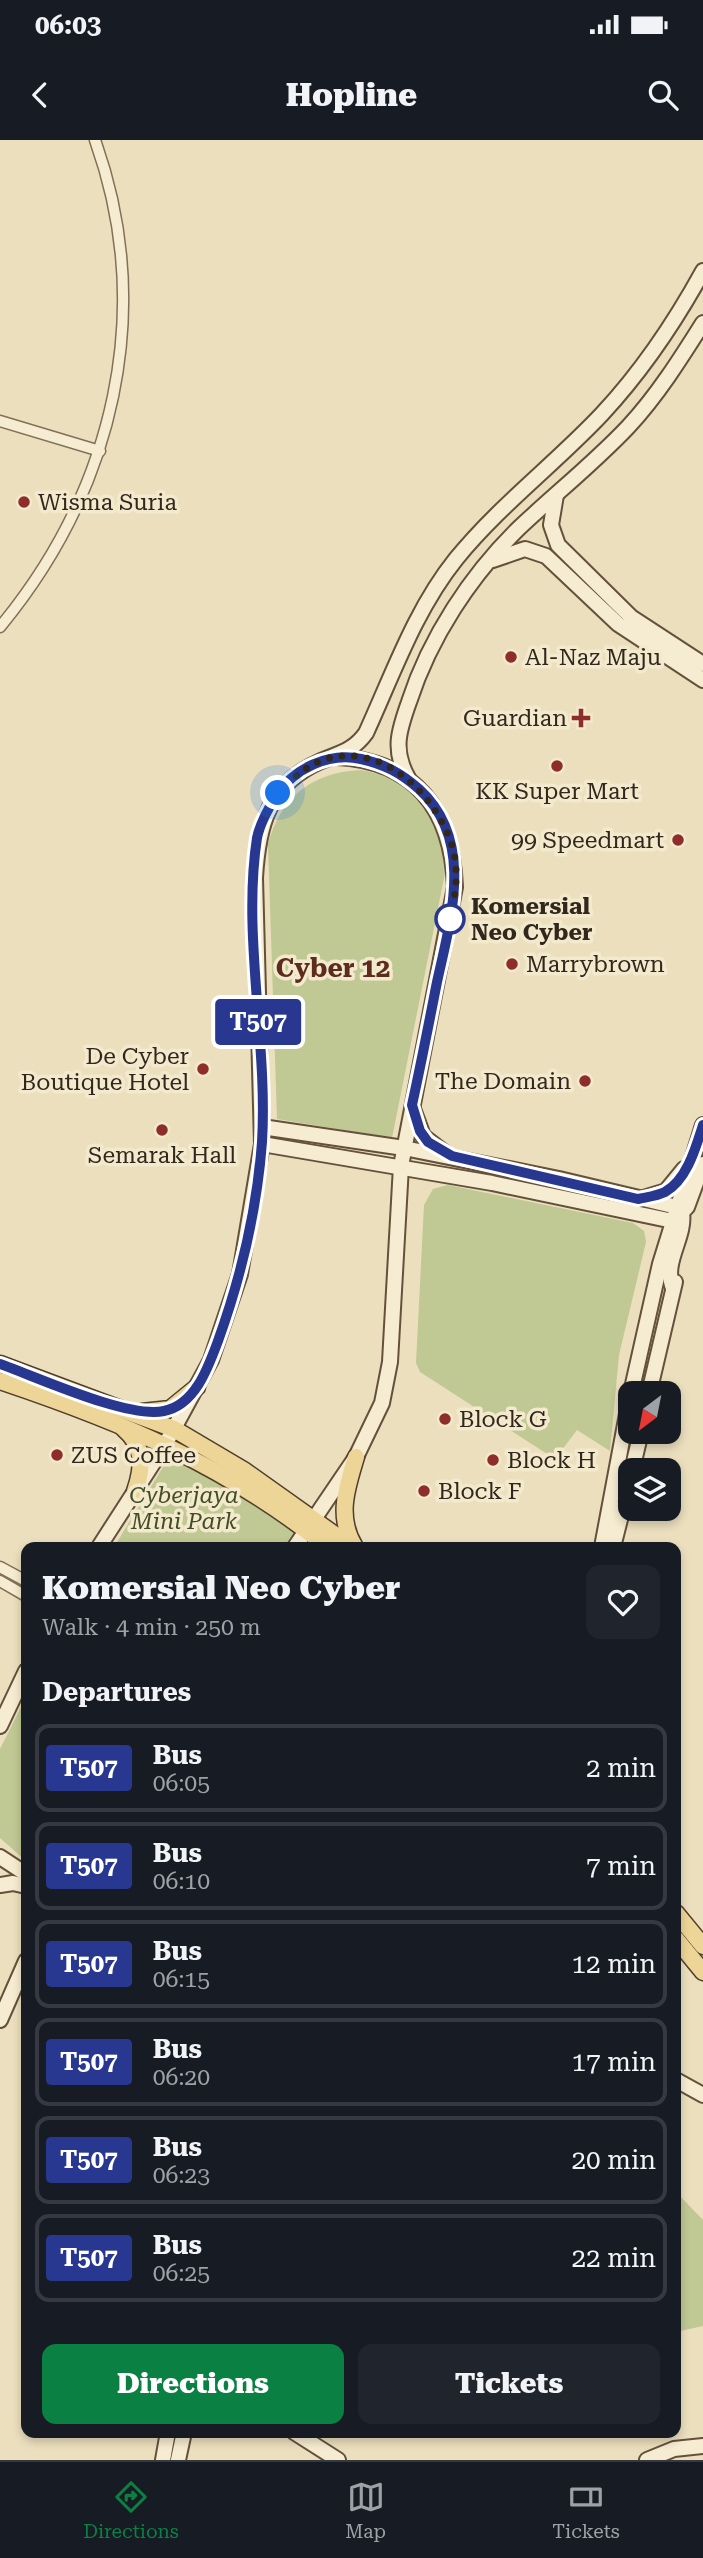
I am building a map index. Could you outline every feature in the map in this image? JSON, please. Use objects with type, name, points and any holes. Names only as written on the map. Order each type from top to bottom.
[{"type":"main road","points":[[102,1542],[170,1436],[211,1360],[240,1274],[262,1144],[255,917],[257,837],[278,793],[299,773],[357,746],[366,733],[408,636],[454,561],[489,520],[621,393],[666,333],[703,271]]},
{"type":"main road","points":[[298,1542],[356,1457],[383,1403],[390,1362],[401,1166],[455,887],[453,852],[440,815],[411,782],[397,752],[397,738],[412,692],[450,615],[487,563],[631,424],[703,323]]},
{"type":"main road","points":[[556,495],[551,531],[558,545],[631,617],[703,664]]},
{"type":"main road","points":[[487,563],[525,549],[546,556],[618,624],[703,680]]},
{"type":"main road","points":[[336,757],[384,765],[411,782]]},
{"type":"main road","points":[[412,1105],[420,1131],[428,1142],[461,1160]]},
{"type":"main road","points":[[634,1381],[660,1264],[698,1161],[703,1125]]},
{"type":"main road","points":[[262,1127],[404,1148],[638,1199],[678,1214]]},
{"type":"main road","points":[[262,1144],[401,1166],[642,1215],[678,1214]]},
{"type":"main road","points":[[638,1199],[666,1191],[698,1161]]},
{"type":"main road","points":[[399,1201],[414,1181],[426,1175],[440,1174]]},
{"type":"main road","points":[[652,1381],[673,1288],[703,1186]]},
{"type":"main road","points":[[673,1288],[668,1275],[678,1214]]},
{"type":"main road","points":[[642,1215],[657,1227],[660,1264]]},
{"type":"main road","points":[[0,1364],[126,1409],[149,1413],[170,1409],[197,1387]]},
{"type":"main road","points":[[0,1381],[115,1422],[170,1436]]},
{"type":"main road","points":[[126,1409],[170,1436],[245,1471],[310,1524],[344,1542]]},
{"type":"main road","points":[[115,1422],[131,1435],[142,1455],[135,1491]]},
{"type":"main road","points":[[603,1542],[621,1444]]},
{"type":"main road","points":[[352,1542],[346,1528],[344,1503],[356,1457]]},
{"type":"main road","points":[[614,1542],[620,1521]]},
{"type":"main road","points":[[310,1524],[324,1542]]},
{"type":"main road","points":[[0,1726],[21,1682]]},
{"type":"main road","points":[[0,1857],[21,1871]]},
{"type":"main road","points":[[0,1885],[21,1885]]},
{"type":"main road","points":[[681,1919],[703,1946]]},
{"type":"main road","points":[[681,1945],[703,1972]]},
{"type":"main road","points":[[0,2020],[21,1972]]},
{"type":"main road","points":[[681,2083],[703,2095]]},
{"type":"main road","points":[[163,2460],[167,2438]]},
{"type":"main road","points":[[178,2460],[183,2438]]},
{"type":"main road","points":[[303,2438],[338,2460]]},
{"type":"main road","points":[[647,2460],[674,2449],[703,2446]]},
{"type":"street","points":[[0,627],[52,556],[74,517],[100,451],[112,408],[122,314],[120,248],[115,208],[95,140]]},
{"type":"street","points":[[0,421],[100,451]]},
{"type":"street","points":[[0,1567],[21,1578]]},
{"type":"street","points":[[0,1581],[21,1593]]},
{"type":"green space","points":[[361,770],[398,782],[424,804],[434,818],[444,853],[445,873],[392,1138],[277,1119],[268,844],[281,812],[301,790],[328,776]]},
{"type":"green space","points":[[448,1185],[633,1223],[644,1231],[646,1242],[619,1355],[610,1451],[577,1430],[555,1459],[420,1372],[416,1363],[424,1205],[433,1189]]},
{"type":"green space","name":"Cyberjaya Mini Park","points":[[171,1454],[298,1532],[291,1542],[117,1542]]},
{"type":"green space","points":[[21,1707],[21,1857],[0,1838],[0,1749]]},
{"type":"green space","points":[[681,2197],[703,2220],[703,2326],[681,2331]]},
{"type":"bus line","name":"T507","points":[[0,1364],[126,1409],[149,1413],[178,1405],[197,1387],[211,1360],[240,1274],[262,1144],[255,917],[257,837],[278,793],[299,773],[322,760],[336,757],[356,758],[396,771],[432,802],[440,815],[453,852],[453,907],[412,1105],[420,1131],[428,1142],[461,1160],[559,1179],[638,1199],[663,1193],[673,1184],[692,1158],[703,1125]]},
{"type":"place","name":"Wisma Suria","points":[[24,502]]},
{"type":"place","name":"Al-Naz Maju","points":[[511,657]]},
{"type":"place","name":"Guardian","points":[[581,718]]},
{"type":"place","name":"KK Super Mart","points":[[557,766]]},
{"type":"place","name":"99 Speedmart","points":[[678,840]]},
{"type":"place","name":"Komersial Neo Cyber","points":[[450,919]]},
{"type":"place","name":"Marrybrown","points":[[512,964]]},
{"type":"place","name":"De Cyber Boutique Hotel","points":[[203,1069]]},
{"type":"place","name":"The Domain","points":[[585,1081]]},
{"type":"place","name":"Semarak Hall","points":[[162,1130]]},
{"type":"place","name":"Block G","points":[[445,1419]]},
{"type":"place","name":"ZUS Coffee","points":[[57,1455]]},
{"type":"place","name":"Block H","points":[[493,1460]]},
{"type":"place","name":"Block F","points":[[424,1491]]},
{"type":"district","name":"Cyber 12","points":[[333,968]]},
{"type":"route","points":[[278,793],[299,773],[322,760],[336,757],[371,761],[396,771],[422,792],[440,815],[454,859],[455,887],[448,930],[450,919]]}]
